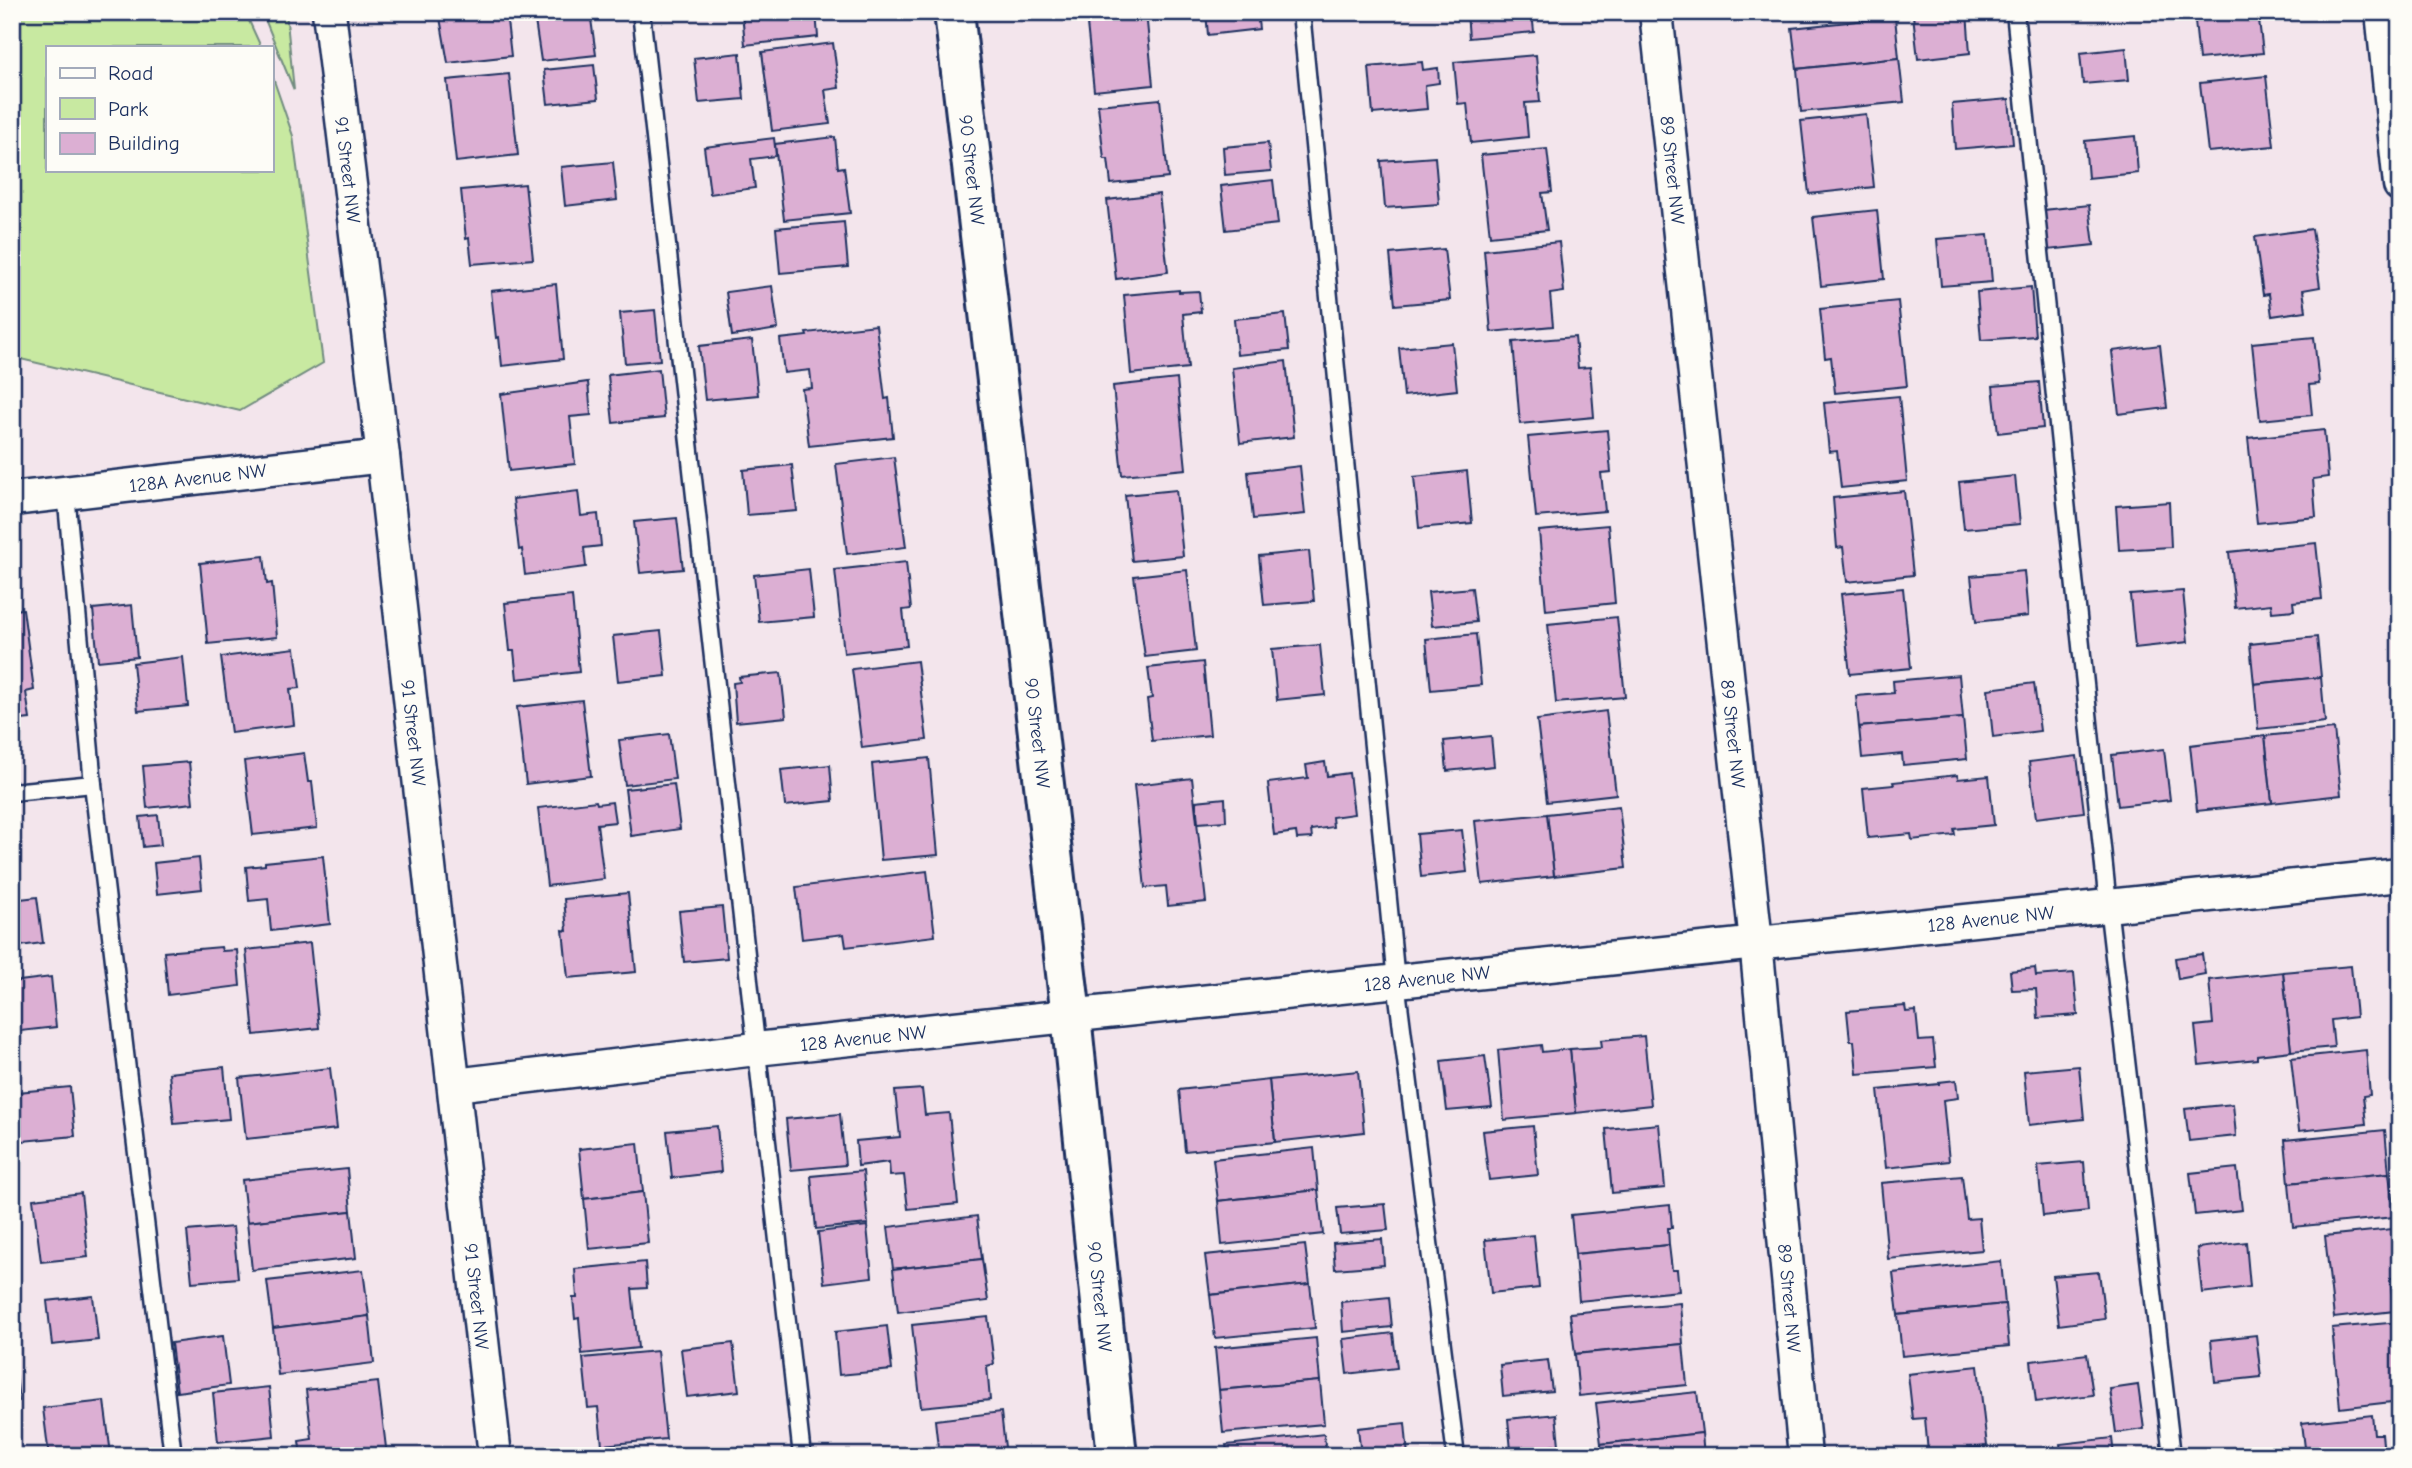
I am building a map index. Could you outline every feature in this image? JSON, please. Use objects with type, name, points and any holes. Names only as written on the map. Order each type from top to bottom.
[{"type":"street","name":"91 Street NW","points":[[329,12],[383,456],[495,1456]]},
{"type":"street","name":"90 Street NW","points":[[954,12],[1070,1016],[1117,1456]]},
{"type":"street","name":"89 Street NW","points":[[1656,12],[1756,942],[1805,1456]]},
{"type":"street","points":[[2382,12],[2400,184]]},
{"type":"street","name":"128A Avenue NW","points":[[12,499],[383,456]]},
{"type":"street","name":"128 Avenue NW","points":[[455,1085],[756,1049],[2400,875]]},
{"type":"lane","points":[[641,12],[802,1456]]},
{"type":"lane","points":[[1301,12],[1396,981],[1456,1456]]},
{"type":"lane","points":[[2015,12],[2108,905],[2172,1456]]},
{"type":"lane","points":[[66,493],[93,784],[173,1456]]},
{"type":"lane","points":[[12,792],[93,784]]},
{"type":"green space","points":[[12,12],[245,12],[261,46],[46,46],[46,172],[273,172],[273,78],[293,136],[323,363],[240,411],[12,357]]},
{"type":"green space","points":[[262,12],[286,12],[294,90]]},
{"type":"building","points":[[439,12],[506,12],[511,56],[448,63]]},
{"type":"building","points":[[590,12],[596,55],[541,61],[534,14]]},
{"type":"building","points":[[742,12],[816,12],[818,37],[745,45]]},
{"type":"building","points":[[1146,12],[1153,85],[1094,91],[1086,14]]},
{"type":"building","points":[[1206,12],[1257,12],[1259,29],[1208,35]]},
{"type":"building","points":[[1362,12],[1416,12],[1416,14],[1363,19]]},
{"type":"building","points":[[1467,12],[1532,12],[1534,32],[1469,38]]},
{"type":"building","points":[[1791,12],[1849,12],[1792,19]]},
{"type":"building","points":[[1967,12],[1970,53],[1918,59],[1913,15]]},
{"type":"building","points":[[2194,12],[2258,12],[2263,53],[2199,59]]},
{"type":"building","points":[[1895,17],[1899,58],[1797,69],[1792,28]]},
{"type":"building","points":[[833,43],[839,88],[825,90],[830,124],[772,131],[762,52]]},
{"type":"building","points":[[2126,48],[2129,80],[2083,84],[2080,53]]},
{"type":"building","points":[[740,53],[744,99],[699,103],[694,58]]},
{"type":"building","points":[[1536,55],[1540,102],[1525,103],[1528,137],[1471,143],[1467,103],[1458,104],[1454,62]]},
{"type":"building","points":[[1899,58],[1904,102],[1801,112],[1797,69]]},
{"type":"building","points":[[1422,62],[1423,70],[1438,68],[1439,83],[1425,85],[1427,109],[1373,114],[1369,67]]},
{"type":"building","points":[[594,65],[598,99],[548,104],[544,70]]},
{"type":"building","points":[[509,74],[518,155],[456,162],[447,80]]},
{"type":"building","points":[[2266,76],[2274,146],[2208,152],[2200,83]]},
{"type":"building","points":[[1160,99],[1168,178],[1111,184],[1108,159],[1104,159],[1098,105]]},
{"type":"building","points":[[2009,99],[2013,144],[1955,149],[1952,104]]},
{"type":"building","points":[[1866,114],[1874,187],[1809,194],[1801,121]]},
{"type":"building","points":[[2135,136],[2138,173],[2088,178],[2085,141]]},
{"type":"building","points":[[835,137],[838,168],[844,167],[850,213],[784,220],[775,144]]},
{"type":"building","points":[[774,138],[776,156],[751,159],[755,188],[710,194],[704,147]]},
{"type":"building","points":[[1268,143],[1271,171],[1225,175],[1223,147]]},
{"type":"building","points":[[1547,149],[1552,192],[1542,193],[1547,230],[1490,236],[1481,155]]},
{"type":"building","points":[[1435,157],[1439,204],[1385,208],[1381,161]]},
{"type":"building","points":[[613,162],[617,200],[565,206],[561,167]]},
{"type":"building","points":[[1273,180],[1278,224],[1226,230],[1221,186]]},
{"type":"building","points":[[525,184],[533,259],[472,264],[469,238],[466,239],[461,190]]},
{"type":"building","points":[[1159,194],[1168,272],[1116,279],[1107,200]]},
{"type":"building","points":[[2089,205],[2094,245],[2048,250],[2044,210]]},
{"type":"building","points":[[1877,210],[1884,279],[1821,286],[1813,217]]},
{"type":"building","points":[[844,222],[848,267],[780,273],[776,228]]},
{"type":"building","points":[[2312,229],[2320,287],[2303,290],[2306,311],[2272,316],[2269,294],[2263,295],[2255,237]]},
{"type":"building","points":[[1988,235],[1992,282],[1941,286],[1937,239]]},
{"type":"building","points":[[1559,242],[1564,292],[1550,294],[1553,326],[1491,332],[1484,250]]},
{"type":"building","points":[[1444,249],[1450,300],[1395,305],[1390,254]]},
{"type":"building","points":[[556,284],[563,359],[502,366],[491,291]]},
{"type":"building","points":[[772,286],[778,329],[732,336],[726,292]]},
{"type":"building","points":[[2031,287],[2035,336],[1981,340],[1977,292]]},
{"type":"building","points":[[1199,291],[1201,312],[1183,314],[1188,368],[1131,374],[1124,295]]},
{"type":"building","points":[[1898,301],[1907,386],[1835,393],[1831,357],[1825,358],[1820,309]]},
{"type":"building","points":[[655,310],[660,360],[625,363],[620,313]]},
{"type":"building","points":[[1285,314],[1289,350],[1237,355],[1234,319]]},
{"type":"building","points":[[876,325],[885,399],[889,398],[893,437],[809,446],[802,389],[812,388],[810,370],[784,373],[780,339],[807,336],[806,333]]},
{"type":"building","points":[[1575,337],[1578,368],[1590,367],[1594,417],[1520,424],[1513,342]]},
{"type":"building","points":[[2314,337],[2319,384],[2309,385],[2312,415],[2260,420],[2252,343]]},
{"type":"building","points":[[752,340],[758,395],[705,400],[699,346]]},
{"type":"building","points":[[1452,343],[1457,390],[1404,396],[1399,348]]},
{"type":"building","points":[[2160,345],[2167,408],[2119,414],[2112,351]]},
{"type":"building","points":[[1286,361],[1294,437],[1240,443],[1232,368]]},
{"type":"building","points":[[659,369],[664,418],[613,423],[608,375]]},
{"type":"building","points":[[1177,379],[1186,469],[1122,475],[1113,386]]},
{"type":"building","points":[[588,382],[591,415],[570,417],[575,464],[509,471],[501,394]]},
{"type":"building","points":[[2039,382],[2043,428],[1998,433],[1993,386]]},
{"type":"building","points":[[1899,396],[1907,481],[1841,488],[1837,451],[1829,452],[1824,403]]},
{"type":"building","points":[[1607,430],[1611,472],[1601,473],[1605,511],[1536,517],[1528,437]]},
{"type":"building","points":[[2324,430],[2328,477],[2313,479],[2316,517],[2257,523],[2248,438]]},
{"type":"building","points":[[894,457],[906,547],[847,554],[836,464]]},
{"type":"building","points":[[792,465],[797,511],[747,515],[743,470]]},
{"type":"building","points":[[1300,466],[1305,514],[1253,519],[1248,472]]},
{"type":"building","points":[[1467,471],[1472,523],[1419,528],[1414,477]]},
{"type":"building","points":[[2015,476],[2020,524],[1964,529],[1959,482]]},
{"type":"building","points":[[1176,490],[1183,556],[1132,561],[1125,495]]},
{"type":"building","points":[[578,491],[581,516],[598,514],[601,546],[584,548],[586,567],[525,575],[513,499]]},
{"type":"building","points":[[1904,491],[1913,575],[1847,582],[1843,547],[1837,548],[1833,498]]},
{"type":"building","points":[[2169,502],[2171,547],[2119,550],[2116,506]]},
{"type":"building","points":[[677,518],[683,569],[640,573],[634,522]]},
{"type":"building","points":[[1608,525],[1615,603],[1546,610],[1539,531]]},
{"type":"building","points":[[2316,543],[2322,599],[2293,602],[2294,610],[2272,612],[2271,604],[2235,608],[2229,552]]},
{"type":"building","points":[[1309,551],[1314,601],[1264,605],[1259,556]]},
{"type":"building","points":[[264,556],[267,584],[272,583],[277,637],[208,644],[200,563]]},
{"type":"building","points":[[906,562],[911,609],[903,610],[907,646],[844,653],[835,570]]},
{"type":"building","points":[[809,569],[814,617],[759,622],[754,575]]},
{"type":"building","points":[[1187,570],[1196,651],[1145,657],[1134,576]]},
{"type":"building","points":[[2024,571],[2028,616],[1976,622],[1971,576]]},
{"type":"building","points":[[1472,588],[1476,622],[1432,626],[1428,592]]},
{"type":"building","points":[[1903,588],[1911,668],[1850,674],[1841,594]]},
{"type":"building","points":[[2183,591],[2188,642],[2135,648],[2130,595]]},
{"type":"building","points":[[572,596],[579,672],[517,679],[514,651],[510,651],[505,603]]},
{"type":"building","points":[[132,605],[137,657],[98,661],[93,609]]},
{"type":"building","points":[[23,609],[34,690],[26,692],[30,719],[12,721],[12,610]]},
{"type":"building","points":[[1617,617],[1625,697],[1556,703],[1548,624]]},
{"type":"building","points":[[661,631],[666,676],[618,681],[613,636]]},
{"type":"building","points":[[1476,634],[1481,685],[1431,690],[1426,639]]},
{"type":"building","points":[[2317,637],[2321,677],[2254,684],[2250,644]]},
{"type":"building","points":[[1320,645],[1325,695],[1277,700],[1272,649]]},
{"type":"building","points":[[295,648],[300,688],[290,689],[294,725],[231,733],[221,657]]},
{"type":"building","points":[[183,657],[188,706],[138,711],[133,663]]},
{"type":"building","points":[[917,661],[927,740],[862,748],[852,669]]},
{"type":"building","points":[[1203,662],[1210,735],[1152,741],[1147,699],[1152,698],[1148,668]]},
{"type":"building","points":[[781,673],[786,717],[736,722],[733,683],[740,682],[739,677]]},
{"type":"building","points":[[1959,675],[1963,718],[1859,727],[1856,696],[1894,693],[1893,681]]},
{"type":"building","points":[[2321,677],[2325,722],[2258,729],[2254,684]]},
{"type":"building","points":[[2034,683],[2040,731],[1993,737],[1988,689]]},
{"type":"building","points":[[582,700],[591,776],[526,784],[517,707]]},
{"type":"building","points":[[1606,711],[1616,794],[1547,802],[1537,720]]},
{"type":"building","points":[[1963,718],[1967,759],[1903,765],[1902,754],[1862,758],[1859,727]]},
{"type":"building","points":[[2334,729],[2341,795],[2272,803],[2265,736]]},
{"type":"building","points":[[669,734],[675,779],[625,785],[619,740]]},
{"type":"building","points":[[1491,736],[1494,766],[1447,771],[1444,741]]},
{"type":"building","points":[[2265,736],[2272,803],[2197,811],[2190,745]]},
{"type":"building","points":[[2164,749],[2170,800],[2118,806],[2112,755]]},
{"type":"building","points":[[304,753],[308,782],[312,782],[317,828],[253,835],[244,761]]},
{"type":"building","points":[[2077,756],[2084,812],[2036,818],[2029,762]]},
{"type":"building","points":[[929,758],[938,855],[881,860],[872,764]]},
{"type":"building","points":[[189,762],[193,803],[147,808],[143,766]]},
{"type":"building","points":[[1325,762],[1327,776],[1349,773],[1354,814],[1332,817],[1333,827],[1311,830],[1312,838],[1297,839],[1296,832],[1274,835],[1268,783],[1308,778],[1306,765]]},
{"type":"building","points":[[830,765],[833,801],[785,806],[781,770]]},
{"type":"building","points":[[1957,775],[1958,779],[1989,776],[1994,825],[1954,829],[1955,835],[1912,840],[1911,834],[1868,838],[1863,788]]},
{"type":"building","points":[[1192,778],[1206,902],[1168,906],[1166,886],[1145,888],[1134,785]]},
{"type":"building","points":[[674,784],[680,829],[631,836],[625,789]]},
{"type":"building","points":[[1225,798],[1226,821],[1198,823],[1196,801]]},
{"type":"building","points":[[596,801],[597,804],[612,802],[615,822],[597,824],[604,879],[547,886],[538,808]]},
{"type":"building","points":[[1619,806],[1626,868],[1554,876],[1547,814]]},
{"type":"building","points":[[1547,814],[1554,876],[1482,884],[1475,821]]},
{"type":"building","points":[[158,815],[161,845],[143,847],[140,817]]},
{"type":"building","points":[[1462,830],[1467,872],[1421,877],[1417,834]]},
{"type":"building","points":[[323,856],[330,924],[271,931],[268,899],[249,901],[246,867],[265,865],[265,862]]},
{"type":"building","points":[[199,858],[202,889],[157,894],[154,863]]},
{"type":"building","points":[[927,871],[935,936],[846,947],[844,934],[802,939],[796,887]]},
{"type":"building","points":[[628,893],[636,972],[568,978],[563,930],[567,931],[564,899]]},
{"type":"building","points":[[37,897],[43,943],[12,947],[12,900]]},
{"type":"building","points":[[722,907],[727,958],[684,962],[679,911]]},
{"type":"building","points":[[310,943],[319,1028],[254,1035],[246,950]]},
{"type":"building","points":[[221,947],[222,951],[237,950],[240,986],[168,995],[164,952]]},
{"type":"building","points":[[2202,954],[2205,974],[2178,979],[2175,958]]},
{"type":"building","points":[[2351,966],[2356,1017],[2331,1020],[2334,1047],[2291,1051],[2283,972]]},
{"type":"building","points":[[2035,968],[2036,976],[2074,973],[2078,1015],[2038,1018],[2036,989],[2012,990],[2010,971]]},
{"type":"building","points":[[2283,972],[2291,1051],[2257,1055],[2257,1059],[2199,1065],[2195,1026],[2213,1024],[2209,980]]},
{"type":"building","points":[[51,977],[56,1027],[12,1032],[12,982]]},
{"type":"building","points":[[1905,1006],[1906,1012],[1916,1011],[1919,1041],[1933,1040],[1936,1067],[1857,1074],[1854,1041],[1850,1041],[1847,1011]]},
{"type":"building","points":[[1644,1036],[1651,1105],[1576,1113],[1570,1049],[1602,1047],[1601,1040]]},
{"type":"building","points":[[1541,1045],[1542,1052],[1570,1049],[1576,1113],[1504,1120],[1498,1050]]},
{"type":"building","points":[[2366,1050],[2370,1095],[2363,1096],[2366,1124],[2299,1131],[2291,1058]]},
{"type":"building","points":[[1485,1056],[1492,1107],[1447,1111],[1441,1061]]},
{"type":"building","points":[[2079,1066],[2084,1119],[2029,1125],[2024,1071]]},
{"type":"building","points":[[224,1067],[229,1119],[174,1124],[169,1073]]},
{"type":"building","points":[[330,1068],[337,1129],[246,1139],[239,1078]]},
{"type":"building","points":[[1358,1071],[1364,1132],[1275,1142],[1269,1080]]},
{"type":"building","points":[[1269,1080],[1275,1142],[1185,1151],[1179,1090]]},
{"type":"building","points":[[1956,1080],[1958,1098],[1943,1100],[1949,1161],[1886,1168],[1878,1090]]},
{"type":"building","points":[[70,1087],[75,1136],[12,1142],[12,1119],[20,1118],[18,1092]]},
{"type":"building","points":[[922,1089],[925,1115],[949,1113],[958,1204],[908,1209],[904,1175],[890,1176],[889,1162],[858,1166],[856,1141],[900,1137],[895,1091]]},
{"type":"building","points":[[2233,1104],[2236,1136],[2189,1141],[2185,1109]]},
{"type":"building","points":[[840,1114],[845,1165],[791,1170],[786,1119]]},
{"type":"building","points":[[1659,1124],[1665,1188],[1612,1193],[1606,1129]]},
{"type":"building","points":[[717,1126],[721,1172],[672,1178],[667,1131]]},
{"type":"building","points":[[1533,1126],[1538,1175],[1489,1180],[1483,1131]]},
{"type":"building","points":[[2385,1130],[2389,1173],[2289,1183],[2285,1140]]},
{"type":"building","points":[[638,1143],[643,1192],[584,1199],[579,1149]]},
{"type":"building","points":[[1314,1148],[1318,1190],[1218,1201],[1213,1159]]},
{"type":"building","points":[[2084,1162],[2088,1211],[2043,1216],[2038,1166]]},
{"type":"building","points":[[2237,1168],[2242,1210],[2195,1215],[2190,1173]]},
{"type":"building","points":[[347,1169],[351,1211],[247,1222],[242,1180]]},
{"type":"building","points":[[863,1171],[868,1224],[816,1229],[811,1176]]},
{"type":"building","points":[[2389,1173],[2394,1217],[2293,1227],[2289,1183]]},
{"type":"building","points":[[1962,1176],[1967,1219],[1979,1218],[1982,1250],[1888,1259],[1881,1183]]},
{"type":"building","points":[[1318,1190],[1323,1234],[1222,1245],[1218,1201]]},
{"type":"building","points":[[643,1192],[648,1243],[589,1249],[584,1199]]},
{"type":"building","points":[[81,1193],[88,1257],[41,1262],[33,1199]]},
{"type":"building","points":[[1385,1204],[1388,1230],[1340,1234],[1337,1208]]},
{"type":"building","points":[[1670,1205],[1672,1228],[1668,1228],[1669,1245],[1575,1254],[1571,1215]]},
{"type":"building","points":[[351,1211],[356,1258],[252,1270],[247,1222]]},
{"type":"building","points":[[977,1216],[982,1259],[893,1269],[888,1227]]},
{"type":"building","points":[[867,1226],[872,1277],[824,1283],[818,1232]]},
{"type":"building","points":[[233,1227],[238,1278],[192,1282],[187,1231]]},
{"type":"building","points":[[2392,1229],[2397,1278],[2390,1278],[2394,1311],[2334,1318],[2325,1236]]},
{"type":"building","points":[[1534,1235],[1539,1288],[1491,1293],[1485,1240]]},
{"type":"building","points":[[1382,1239],[1384,1265],[1335,1269],[1333,1243]]},
{"type":"building","points":[[2246,1242],[2250,1287],[2202,1293],[2197,1248]]},
{"type":"building","points":[[1305,1245],[1310,1284],[1210,1295],[1205,1255]]},
{"type":"building","points":[[1669,1245],[1672,1270],[1677,1270],[1679,1291],[1579,1301],[1575,1254]]},
{"type":"building","points":[[982,1259],[988,1301],[898,1312],[893,1269]]},
{"type":"building","points":[[2001,1261],[2005,1304],[1898,1315],[1893,1273]]},
{"type":"building","points":[[645,1262],[647,1288],[632,1289],[638,1348],[582,1354],[579,1318],[575,1319],[573,1298],[577,1298],[575,1269]]},
{"type":"building","points":[[363,1270],[369,1316],[273,1328],[267,1281]]},
{"type":"building","points":[[2099,1272],[2105,1319],[2059,1325],[2053,1276]]},
{"type":"building","points":[[1310,1284],[1315,1328],[1215,1338],[1210,1295]]},
{"type":"building","points":[[93,1296],[98,1340],[52,1345],[47,1301]]},
{"type":"building","points":[[1389,1297],[1392,1327],[1343,1332],[1341,1302]]},
{"type":"building","points":[[1680,1303],[1683,1344],[1575,1354],[1570,1313]]},
{"type":"building","points":[[2005,1304],[2009,1346],[1902,1356],[1898,1315]]},
{"type":"building","points":[[369,1316],[374,1363],[278,1375],[273,1328]]},
{"type":"building","points":[[988,1317],[994,1364],[987,1366],[990,1400],[921,1407],[912,1325]]},
{"type":"building","points":[[2400,1322],[2400,1401],[2340,1408],[2332,1328]]},
{"type":"building","points":[[887,1326],[892,1370],[839,1375],[835,1332]]},
{"type":"building","points":[[1393,1333],[1397,1368],[1347,1374],[1343,1339]]},
{"type":"building","points":[[2256,1335],[2261,1377],[2215,1382],[2211,1340]]},
{"type":"building","points":[[223,1336],[229,1385],[177,1392],[171,1343]]},
{"type":"building","points":[[1316,1338],[1320,1381],[1219,1390],[1215,1348]]},
{"type":"building","points":[[733,1343],[739,1391],[687,1397],[681,1349]]},
{"type":"building","points":[[1683,1344],[1687,1385],[1579,1396],[1575,1354]]},
{"type":"building","points":[[657,1351],[666,1439],[602,1445],[598,1407],[588,1408],[583,1358]]},
{"type":"building","points":[[2087,1354],[2093,1395],[2036,1402],[2031,1361]]},
{"type":"building","points":[[12,1356],[19,1401],[12,1402]]},
{"type":"building","points":[[1548,1360],[1552,1391],[1503,1396],[1500,1365]]},
{"type":"building","points":[[1978,1366],[1987,1446],[1928,1453],[1925,1418],[1913,1419],[1908,1374]]},
{"type":"building","points":[[1320,1381],[1324,1424],[1223,1433],[1219,1390]]},
{"type":"building","points":[[378,1382],[387,1456],[301,1456],[299,1441],[312,1439],[306,1390]]},
{"type":"building","points":[[2138,1385],[2144,1429],[2116,1433],[2110,1389]]},
{"type":"building","points":[[269,1387],[274,1436],[218,1442],[213,1393]]},
{"type":"building","points":[[1697,1392],[1702,1433],[1601,1444],[1596,1403]]},
{"type":"building","points":[[104,1401],[111,1454],[49,1456],[43,1408]]},
{"type":"building","points":[[1001,1412],[1006,1456],[939,1456],[935,1420]]},
{"type":"building","points":[[1556,1414],[1559,1445],[1511,1450],[1508,1419]]},
{"type":"building","points":[[2372,1415],[2374,1434],[2382,1434],[2384,1455],[2306,1456],[2302,1423]]},
{"type":"building","points":[[1405,1423],[1408,1456],[1361,1456],[1358,1428]]},
{"type":"building","points":[[1702,1433],[1704,1456],[1602,1456],[1601,1444]]},
{"type":"building","points":[[1324,1434],[1326,1456],[1228,1456],[1226,1445]]},
{"type":"building","points":[[2112,1438],[2114,1456],[2062,1456],[2060,1444]]},
{"type":"building","points":[[687,1449],[687,1456],[627,1456]]},
{"type":"building","points":[[1560,1452],[1560,1456],[1521,1456]]}]
